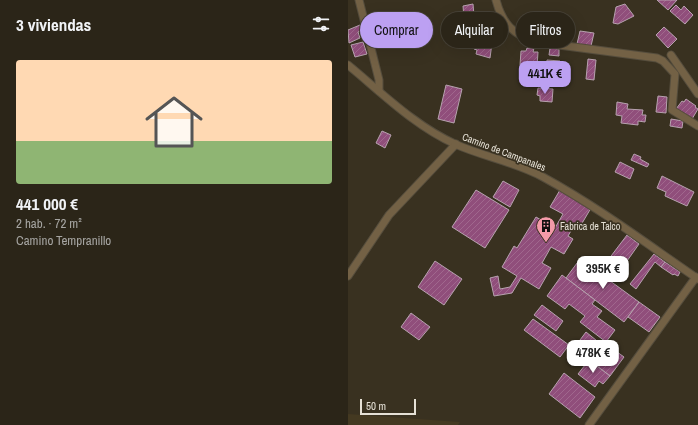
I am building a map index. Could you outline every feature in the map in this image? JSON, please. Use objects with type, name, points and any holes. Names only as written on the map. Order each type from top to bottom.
[{"type":"street","points":[[358,0],[379,80],[379,91]]},
{"type":"street","points":[[496,0],[504,21],[514,32],[526,39],[536,42],[657,58],[662,61],[675,74],[672,110],[698,126]]},
{"type":"street","points":[[671,55],[698,94]]},
{"type":"street","name":"Camino de Campanales","points":[[348,65],[427,129],[456,144],[542,176],[597,208],[697,278]]},
{"type":"street","points":[[348,276],[389,215],[456,144]]},
{"type":"street","points":[[589,425],[697,278]]},
{"type":"shaded area","points":[[348,414],[460,422],[458,425],[348,425]]},
{"type":"building","points":[[657,0],[677,0],[668,10]]},
{"type":"building","points":[[473,4],[474,12],[464,12],[463,6]]},
{"type":"building","points":[[625,4],[634,16],[618,24],[613,23],[616,7]]},
{"type":"building","points":[[676,5],[681,10],[684,6],[693,15],[685,24],[670,11]]},
{"type":"building","points":[[360,25],[360,31],[358,32],[360,38],[349,43],[348,30]]},
{"type":"building","points":[[664,27],[677,39],[668,48],[656,35]]},
{"type":"building","points":[[580,31],[594,33],[591,46],[577,44]]},
{"type":"building","points":[[360,43],[360,48],[365,48],[367,54],[355,57],[351,45]]},
{"type":"building","points":[[491,48],[490,58],[476,54],[477,50],[474,49]]},
{"type":"building","points":[[527,48],[534,48],[533,52],[538,52],[537,67],[520,65],[521,51],[526,51]]},
{"type":"building","points":[[550,48],[559,49],[559,56],[549,55]]},
{"type":"building","points":[[588,59],[596,60],[594,80],[586,79]]},
{"type":"building","points":[[547,60],[560,61],[558,79],[546,78]]},
{"type":"building","points":[[446,85],[462,89],[454,123],[438,119]]},
{"type":"building","points":[[538,88],[553,89],[552,102],[540,101],[540,96],[537,95]]},
{"type":"building","points":[[658,96],[667,97],[666,113],[656,112]]},
{"type":"building","points":[[686,99],[698,109],[692,119],[676,109],[682,101],[684,102]]},
{"type":"building","points":[[617,102],[628,104],[627,109],[643,110],[642,115],[646,115],[645,122],[638,121],[638,125],[621,123],[622,116],[616,115]]},
{"type":"building","points":[[671,119],[683,121],[682,128],[670,126]]},
{"type":"building","points":[[382,131],[391,135],[385,148],[376,143]]},
{"type":"building","points":[[634,154],[641,157],[640,159],[649,164],[647,167],[631,160]]},
{"type":"building","points":[[620,162],[634,169],[630,179],[615,172]]},
{"type":"building","points":[[662,176],[694,192],[687,206],[665,196],[666,192],[657,188]]},
{"type":"building","points":[[503,181],[519,190],[510,207],[493,197]]},
{"type":"building","points":[[476,190],[509,210],[485,248],[452,227]]},
{"type":"building","name":"Fabrica de Talco","points":[[560,190],[591,208],[581,225],[576,222],[568,236],[573,239],[564,254],[551,247],[542,263],[551,268],[539,289],[521,278],[512,293],[494,296],[490,278],[498,276],[500,289],[510,287],[517,276],[502,267],[514,246],[517,248],[536,217],[555,228],[563,214],[550,207]]},
{"type":"building","points":[[627,235],[639,244],[615,278],[602,268]]},
{"type":"building","points":[[654,254],[665,262],[661,267],[655,262],[636,289],[630,284]]},
{"type":"building","points":[[580,259],[639,302],[624,322],[566,278]]},
{"type":"building","points":[[435,261],[462,279],[444,305],[418,287]]},
{"type":"building","points":[[665,262],[680,272],[678,276],[673,275],[661,267]]},
{"type":"building","points":[[562,275],[595,300],[592,304],[602,311],[597,317],[615,330],[606,342],[580,322],[585,316],[569,304],[565,309],[547,296]]},
{"type":"building","points":[[639,302],[660,317],[649,332],[628,317]]},
{"type":"building","points":[[542,305],[563,321],[556,331],[534,315]]},
{"type":"building","points":[[411,313],[430,327],[419,340],[401,327]]},
{"type":"building","points":[[533,319],[569,345],[560,357],[524,330]]},
{"type":"building","points":[[586,332],[607,349],[609,346],[624,357],[610,376],[574,348]]},
{"type":"building","points":[[589,360],[610,376],[603,384],[599,381],[595,387],[578,374]]},
{"type":"building","points":[[564,373],[595,397],[580,418],[549,394]]},
{"type":"place","name":"Fabrica de Talco","points":[[546,243]]}]
